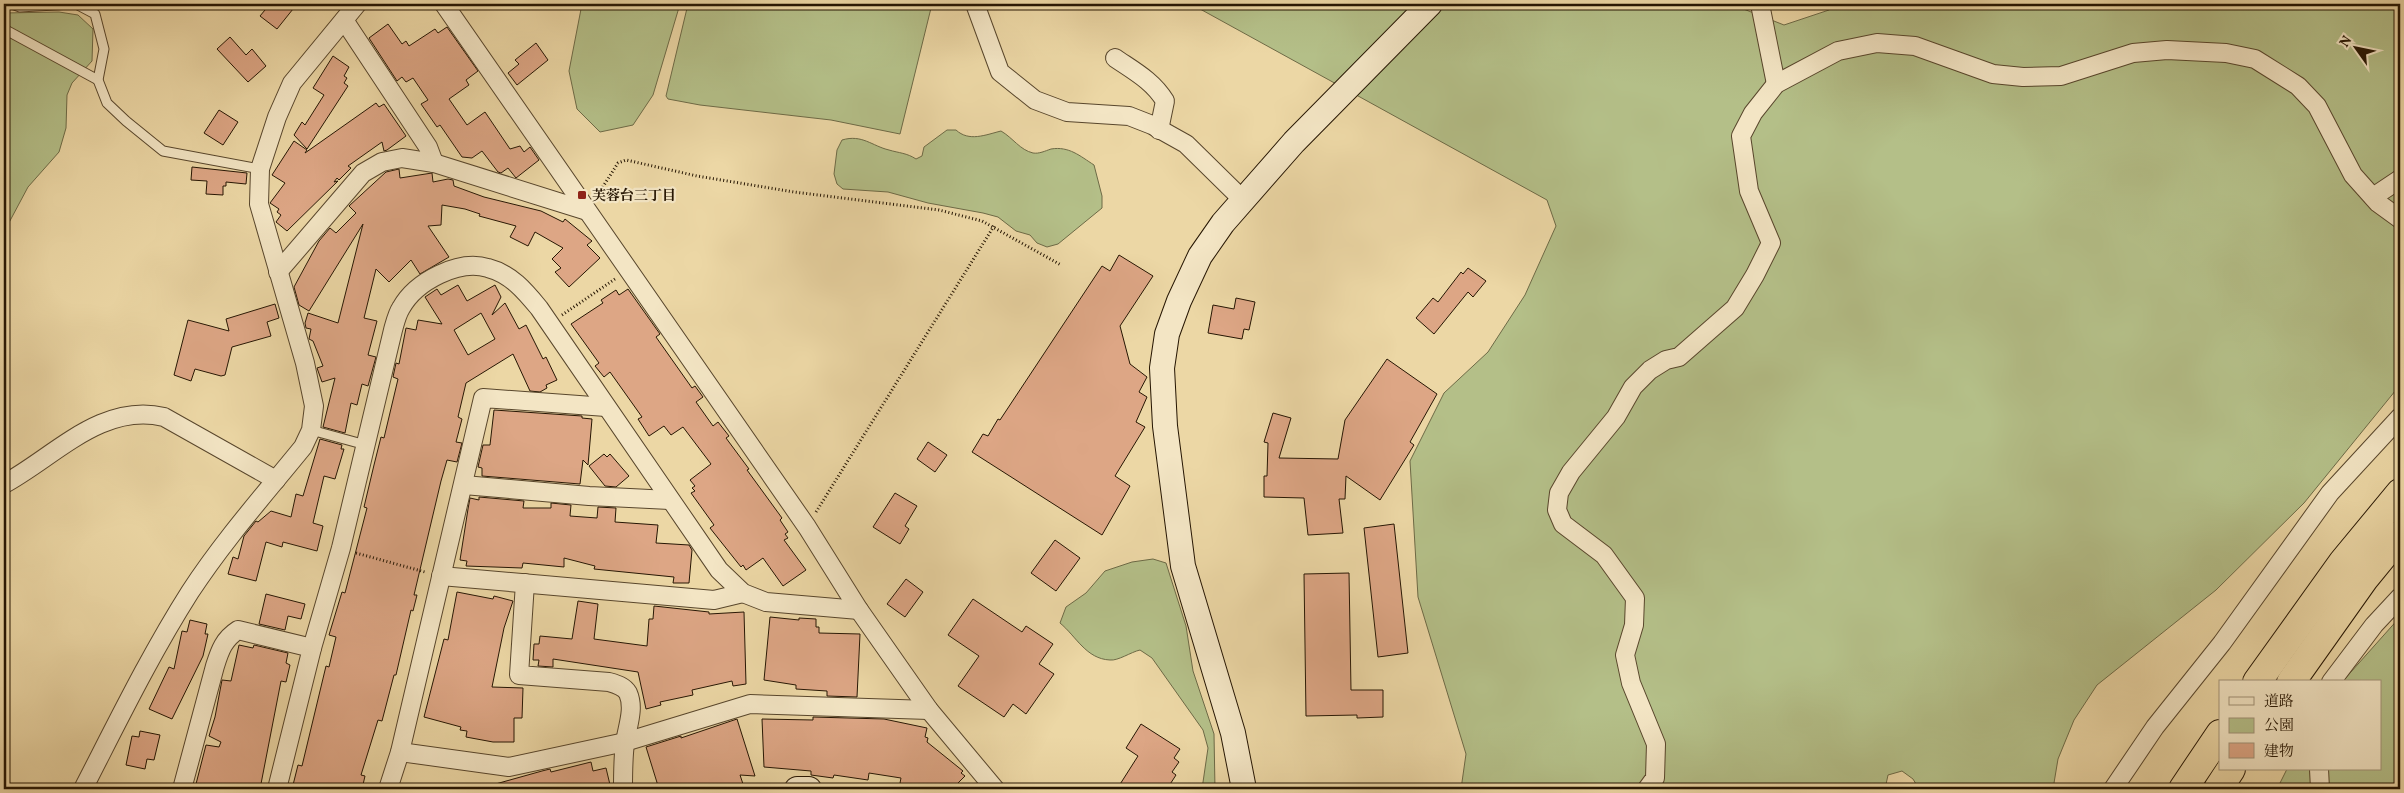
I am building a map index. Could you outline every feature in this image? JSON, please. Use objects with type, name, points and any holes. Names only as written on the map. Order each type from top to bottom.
[{"type":"highway","points":[[2258,680],[2343,562],[2400,493]]},
{"type":"highway","points":[[2292,680],[2364,579],[2400,535]]},
{"type":"highway","points":[[2183,789],[2219,735]]},
{"type":"highway","points":[[2218,789],[2230,770]]},
{"type":"street","points":[[83,789],[121,714],[190,593],[222,545],[303,448],[311,430],[314,406],[259,204],[260,169],[277,117],[292,83],[357,4]]},
{"type":"street","points":[[444,4],[807,527],[859,610],[929,710],[995,789]]},
{"type":"street","points":[[975,4],[1000,72],[1035,100],[1067,112],[1128,116],[1159,130],[1186,144],[1243,200]]},
{"type":"street","points":[[1244,789],[1233,733],[1183,566],[1165,426],[1162,368],[1167,334],[1179,301],[1200,256],[1223,223],[1294,142],[1430,4]]},
{"type":"street","points":[[1760,4],[1776,84]]},
{"type":"street","points":[[344,20],[428,147],[434,163]]},
{"type":"street","points":[[1647,789],[1655,778],[1656,744],[1631,684],[1625,655],[1634,625],[1635,598],[1604,555],[1563,524],[1557,510],[1559,493],[1571,472],[1616,417],[1633,386],[1650,370],[1666,360],[1679,358],[1735,308],[1755,275],[1771,243],[1749,192],[1741,136],[1753,114],[1776,84],[1838,51],[1877,43],[1915,46],[1992,74],[2023,77],[2061,76],[2133,53],[2167,50],[2226,53],[2255,58],[2298,86],[2317,106],[2353,175],[2373,198],[2400,219]]},
{"type":"street","points":[[1115,58],[1148,80],[1165,101],[1159,130]]},
{"type":"street","points":[[278,272],[364,173],[382,162],[402,158],[434,163],[587,211]]},
{"type":"street","points":[[2373,198],[2400,179]]},
{"type":"street","points":[[277,789],[312,648],[341,548],[393,330],[401,307],[414,291],[430,279],[467,267],[489,268],[509,278],[525,290],[719,570],[743,593],[766,602],[859,610]]},
{"type":"street","points":[[388,789],[400,752],[484,398],[606,407]]},
{"type":"street","points":[[4,484],[90,428],[121,417],[147,413],[164,417],[276,480]]},
{"type":"street","points":[[2113,789],[2155,726],[2222,644],[2330,493],[2400,417]]},
{"type":"street","points":[[464,485],[588,496],[670,500]]},
{"type":"street","points":[[441,576],[714,600],[743,593]]},
{"type":"street","points":[[525,583],[519,675],[609,682],[620,685],[627,691],[630,700],[630,721],[625,742],[622,789]]},
{"type":"street","points":[[2333,680],[2374,625],[2400,597]]},
{"type":"street","points":[[182,789],[215,666],[221,647],[228,636],[238,630],[312,648]]},
{"type":"street","points":[[400,752],[509,767],[625,742],[750,704],[929,710]]},
{"type":"street","points":[[2319,770],[2320,789]]},
{"type":"street","points":[[797,789],[809,789]]},
{"type":"lane","points":[[12,4],[20,7],[74,4],[95,14],[104,49],[98,80],[107,103],[163,151],[260,169]]},
{"type":"lane","points":[[4,29],[98,80]]},
{"type":"lane","points":[[311,430],[366,446]]},
{"type":"path","points":[[587,211],[618,163],[626,160],[697,176],[794,192],[939,210],[994,226],[1061,265]]},
{"type":"path","points":[[807,527],[994,226]]},
{"type":"path","points":[[549,324],[628,271]]},
{"type":"path","points":[[341,548],[441,576]]},
{"type":"green space","points":[[582,4],[680,4],[653,95],[633,125],[600,132],[577,109],[569,71]]},
{"type":"green space","points":[[688,4],[932,4],[900,134],[831,120],[700,105],[668,99],[666,96]]},
{"type":"green space","points":[[1191,4],[1738,4],[1741,8],[1784,25],[1829,10],[1837,4],[2400,4],[2400,385],[2304,503],[2216,590],[2097,685],[2074,720],[2058,759],[2053,789],[1919,789],[1913,779],[1902,771],[1888,775],[1885,789],[1461,789],[1466,754],[1418,597],[1410,461],[1444,393],[1488,352],[1525,295],[1556,226],[1547,200]]},
{"type":"green space","points":[[59,12],[78,15],[93,29],[92,61],[72,83],[67,95],[66,128],[59,152],[28,187],[4,232],[4,13]]},
{"type":"green space","points":[[947,130],[956,130],[961,134],[972,137],[1001,131],[1024,149],[1033,153],[1057,148],[1074,152],[1094,165],[1102,196],[1102,208],[1058,244],[1047,247],[1037,243],[1030,235],[1016,231],[998,217],[928,203],[888,192],[843,189],[837,184],[834,174],[837,150],[842,140],[861,139],[916,159],[922,156],[924,147]]},
{"type":"green space","points":[[1153,559],[1166,563],[1186,626],[1193,671],[1214,734],[1215,789],[1202,789],[1208,748],[1203,730],[1152,658],[1140,650],[1110,660],[1094,656],[1060,623],[1066,607],[1086,593],[1105,571],[1132,562]]},
{"type":"green space","points":[[2400,617],[2400,789],[2277,789],[2286,770],[2382,770],[2382,680],[2344,680]]},
{"type":"building","points":[[270,4],[297,4],[277,29],[260,16]]},
{"type":"building","points":[[388,24],[402,44],[406,41],[409,46],[435,29],[438,33],[447,27],[478,71],[466,80],[469,85],[449,99],[467,125],[485,112],[510,149],[520,146],[524,152],[530,147],[539,160],[516,178],[508,168],[501,173],[498,172],[482,151],[472,158],[462,157],[440,125],[437,127],[421,104],[428,100],[413,78],[406,82],[402,77],[397,81],[369,38]]},
{"type":"building","points":[[230,37],[246,55],[252,49],[266,66],[248,82],[217,49]]},
{"type":"building","points":[[536,43],[548,60],[517,85],[508,73],[519,64],[515,60]]},
{"type":"building","points":[[333,56],[349,67],[344,76],[347,78],[344,83],[348,86],[307,149],[294,135],[302,122],[305,125],[324,95],[313,88]]},
{"type":"building","points":[[376,103],[379,107],[384,104],[406,136],[384,151],[382,142],[348,166],[351,168],[339,180],[337,178],[334,182],[338,181],[287,231],[276,222],[281,215],[277,212],[279,209],[270,203],[285,183],[272,175],[294,141],[307,150],[305,153]]},
{"type":"building","points":[[219,110],[238,122],[223,145],[204,133]]},
{"type":"building","points":[[192,167],[247,173],[246,184],[226,182],[226,186],[223,186],[223,195],[206,194],[207,181],[191,180]]},
{"type":"building","points":[[399,169],[400,178],[432,173],[433,182],[453,180],[454,186],[484,197],[541,211],[563,222],[565,219],[592,241],[587,245],[600,258],[569,287],[555,272],[561,268],[552,259],[563,248],[535,232],[528,246],[510,237],[516,226],[479,216],[480,214],[465,209],[442,205],[441,225],[428,226],[449,257],[420,274],[411,260],[389,282],[376,269],[364,318],[377,321],[368,355],[376,357],[368,386],[362,384],[357,405],[351,403],[345,433],[323,427],[335,378],[322,382],[317,368],[323,366],[313,341],[309,339],[311,329],[306,328],[305,323],[308,313],[338,323],[363,224],[309,311],[299,305],[294,287],[319,241],[330,228],[336,233],[356,213],[349,206],[386,172]]},
{"type":"building","points":[[1119,255],[1153,276],[1120,326],[1130,364],[1147,377],[1139,392],[1147,397],[1136,422],[1145,427],[1115,476],[1130,486],[1102,535],[972,452],[983,434],[988,436],[998,419],[1000,420],[1102,266],[1110,271]]},
{"type":"building","points":[[1468,268],[1486,281],[1473,297],[1468,292],[1434,334],[1416,318],[1433,298],[1438,302],[1461,272],[1463,274]]},
{"type":"building","points":[[458,285],[467,301],[495,285],[501,297],[492,315],[505,303],[519,329],[526,325],[543,359],[546,357],[557,380],[546,385],[547,388],[540,392],[530,391],[513,354],[466,383],[458,417],[462,419],[456,442],[462,443],[457,462],[447,460],[414,595],[417,595],[413,611],[411,610],[396,675],[394,675],[382,721],[378,720],[361,775],[365,776],[362,789],[292,789],[298,765],[302,766],[326,666],[329,667],[336,637],[329,635],[342,592],[345,593],[367,508],[364,507],[381,437],[384,438],[398,379],[393,377],[396,363],[399,364],[406,328],[416,330],[418,320],[442,324],[425,297],[437,289],[441,295]],"holes":[[[481,313],[495,339],[468,355],[454,330]]]},
{"type":"building","points":[[628,289],[660,334],[656,337],[692,388],[695,386],[703,397],[696,402],[713,426],[718,422],[729,436],[726,438],[782,518],[780,520],[788,532],[785,534],[788,538],[784,540],[806,570],[783,586],[763,558],[746,570],[743,565],[741,567],[710,528],[714,525],[691,493],[695,491],[692,488],[695,486],[690,480],[711,464],[683,427],[671,435],[664,426],[649,436],[638,419],[642,417],[610,372],[604,377],[595,366],[599,363],[571,324],[603,303],[601,300],[616,290],[619,295]]},
{"type":"building","points":[[1236,298],[1255,302],[1249,330],[1244,329],[1242,339],[1208,333],[1213,305],[1234,309]]},
{"type":"building","points":[[275,304],[279,318],[267,322],[271,336],[232,347],[225,375],[221,376],[195,369],[191,381],[174,375],[188,320],[229,331],[226,319]]},
{"type":"building","points":[[1387,359],[1437,394],[1410,442],[1414,445],[1380,500],[1346,476],[1345,499],[1339,499],[1343,533],[1308,535],[1304,498],[1264,497],[1264,476],[1267,476],[1268,443],[1264,442],[1273,413],[1291,418],[1279,458],[1338,459],[1345,420]]},
{"type":"building","points":[[494,410],[582,416],[582,418],[592,419],[588,465],[583,460],[580,484],[482,476],[482,468],[478,467],[483,445],[490,445]]},
{"type":"building","points":[[320,439],[342,445],[341,449],[344,449],[335,479],[324,476],[313,523],[323,526],[317,551],[283,542],[282,547],[266,542],[256,581],[228,574],[233,557],[238,559],[244,536],[256,521],[258,522],[271,511],[291,517],[296,494],[303,496]]},
{"type":"building","points":[[928,442],[947,455],[935,472],[917,459]]},
{"type":"building","points":[[604,454],[607,457],[610,454],[629,476],[616,487],[605,486],[589,466]]},
{"type":"building","points":[[895,493],[917,506],[905,526],[909,529],[900,544],[873,527]]},
{"type":"building","points":[[479,497],[524,501],[523,508],[551,508],[551,503],[571,505],[570,516],[597,518],[598,507],[616,508],[615,522],[658,525],[656,543],[689,545],[692,550],[689,583],[673,583],[674,577],[594,569],[595,566],[564,558],[564,567],[523,563],[522,568],[466,566],[467,561],[460,560],[470,498],[479,500]]},
{"type":"building","points":[[1394,524],[1408,653],[1378,657],[1364,528]]},
{"type":"building","points":[[1055,540],[1080,558],[1056,591],[1031,573]]},
{"type":"building","points":[[1349,573],[1351,690],[1383,690],[1383,717],[1357,718],[1357,715],[1306,716],[1304,574]]},
{"type":"building","points":[[906,579],[923,592],[905,617],[887,604]]},
{"type":"building","points":[[457,592],[493,599],[494,596],[513,601],[504,628],[492,687],[523,688],[522,718],[514,718],[514,742],[493,742],[466,737],[467,731],[460,730],[461,727],[424,717],[444,639],[448,640]]},
{"type":"building","points":[[266,594],[305,604],[301,619],[288,616],[285,630],[259,624]]},
{"type":"building","points":[[973,599],[1022,632],[1026,626],[1053,644],[1039,664],[1054,674],[1026,714],[1013,704],[1004,717],[958,686],[979,656],[948,635]]},
{"type":"building","points":[[578,601],[598,604],[594,639],[647,646],[649,619],[653,619],[654,606],[709,612],[709,614],[744,612],[746,684],[733,686],[732,681],[692,690],[693,695],[660,702],[661,705],[646,709],[638,672],[553,659],[553,667],[538,666],[539,660],[533,660],[534,644],[539,644],[540,636],[572,639]]},
{"type":"building","points":[[770,617],[799,620],[799,618],[816,619],[816,627],[819,627],[819,633],[860,634],[857,697],[827,696],[827,691],[796,689],[796,685],[764,680]]},
{"type":"building","points":[[190,620],[207,624],[205,634],[208,634],[203,656],[172,719],[149,709],[169,667],[174,669],[182,631],[187,632]]},
{"type":"building","points":[[239,645],[253,648],[254,645],[288,653],[286,663],[290,665],[286,682],[281,681],[260,789],[219,789],[196,784],[206,745],[219,747],[221,742],[209,736],[215,717],[222,680],[231,681]]},
{"type":"building","points":[[813,717],[884,719],[927,728],[925,737],[928,738],[927,742],[963,771],[961,773],[965,776],[952,789],[918,789],[900,783],[901,778],[869,773],[868,780],[834,775],[833,778],[811,775],[811,771],[764,767],[762,719],[813,720]]},
{"type":"building","points":[[737,719],[755,776],[740,775],[743,784],[726,789],[725,785],[713,789],[659,789],[646,747],[681,736],[681,738]]},
{"type":"building","points":[[1141,724],[1180,749],[1174,758],[1179,762],[1172,772],[1176,775],[1167,789],[1117,789],[1138,756],[1126,748]]},
{"type":"building","points":[[140,731],[160,735],[154,760],[147,759],[145,769],[126,765],[132,736],[139,737]]},
{"type":"building","points":[[591,762],[593,771],[606,768],[611,789],[566,789],[565,785],[550,789],[492,789],[492,785],[542,771],[550,769],[551,772]]},
{"type":"place","name":"芙蓉台三丁目","points":[[582,195]]}]
